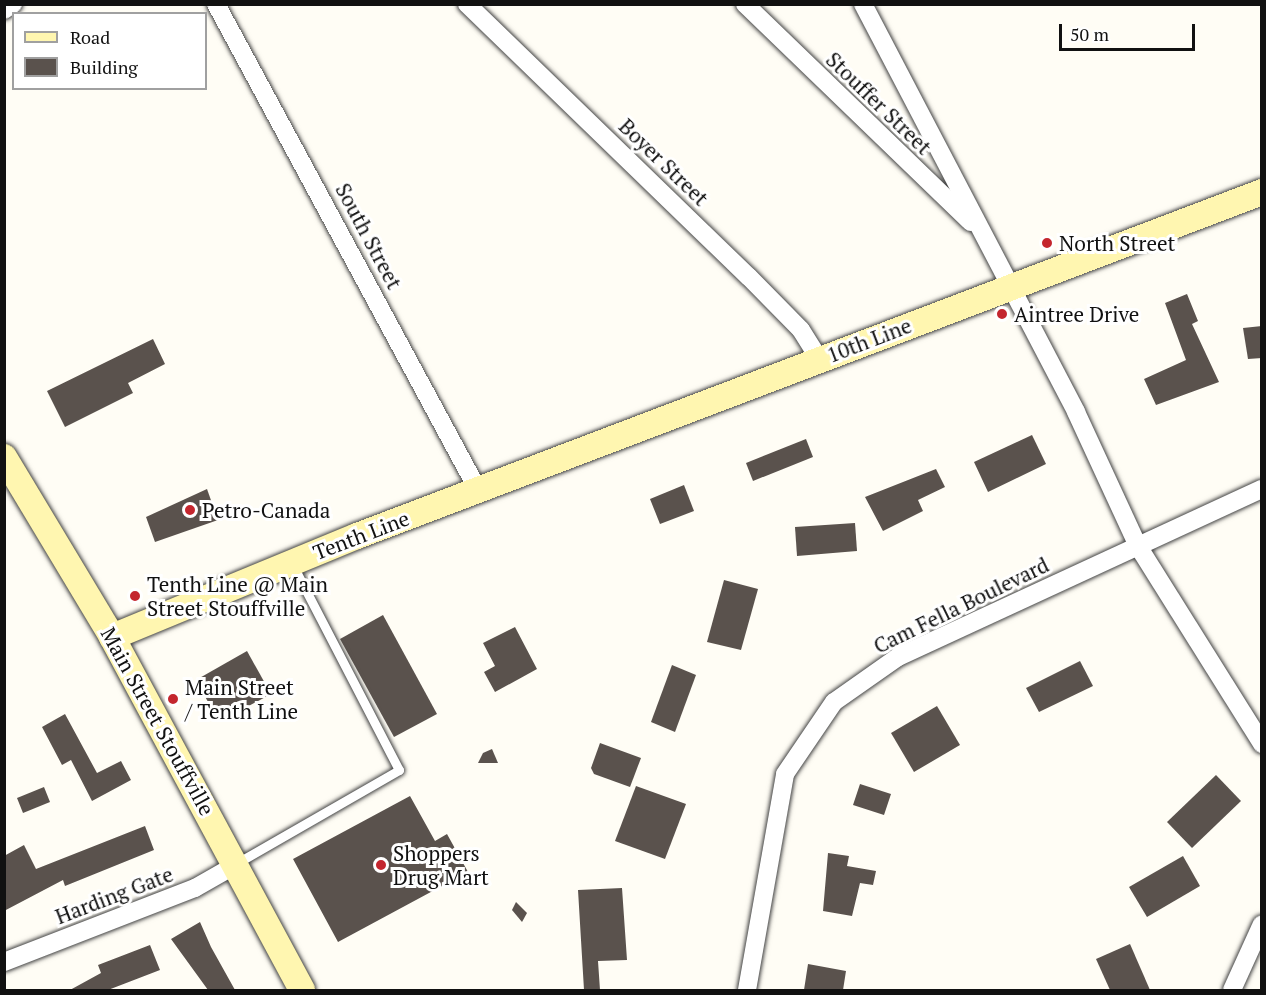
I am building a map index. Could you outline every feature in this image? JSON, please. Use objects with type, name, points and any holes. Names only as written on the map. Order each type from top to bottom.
[{"type":"main road","name":"10th Line","points":[[477,490],[1262,192]]},
{"type":"main road","name":"Main Street Stouffville","points":[[5,460],[111,637],[237,864],[302,990]]},
{"type":"main road","name":"Tenth Line","points":[[111,637],[291,562],[477,490]]},
{"type":"street","points":[[4,9],[13,4]]},
{"type":"street","name":"South Street","points":[[216,4],[477,490]]},
{"type":"street","name":"Boyer Street","points":[[467,4],[749,277],[801,330],[819,359]]},
{"type":"street","name":"Stouffer Street","points":[[745,4],[983,234]]},
{"type":"street","points":[[864,4],[1011,289],[1138,546],[1262,744]]},
{"type":"street","name":"Cam Fella Boulevard","points":[[747,990],[782,784],[795,753],[834,702],[898,657],[1262,489]]},
{"type":"street","name":"Harding Gate","points":[[4,962],[195,888],[237,864]]},
{"type":"street","points":[[1232,990],[1262,924]]},
{"type":"lane","points":[[237,864],[399,770],[291,562]]},
{"type":"building","points":[[1187,294],[1198,321],[1192,324],[1219,382],[1156,405],[1144,379],[1186,360],[1165,303]]},
{"type":"building","points":[[1262,326],[1262,358],[1248,359],[1243,328]]},
{"type":"building","points":[[153,339],[165,364],[128,383],[133,393],[65,427],[47,391]]},
{"type":"building","points":[[1032,435],[1046,464],[988,492],[974,462]]},
{"type":"building","points":[[806,439],[813,457],[753,481],[746,463]]},
{"type":"building","points":[[936,469],[945,487],[918,500],[923,511],[883,531],[865,497]]},
{"type":"building","points":[[684,485],[694,511],[660,524],[650,499]]},
{"type":"building","name":"Petro-Canada","points":[[207,489],[218,520],[155,542],[146,517]]},
{"type":"building","points":[[855,523],[857,551],[797,556],[795,527]]},
{"type":"building","points":[[724,580],[758,589],[741,650],[707,642]]},
{"type":"building","points":[[383,615],[437,714],[394,737],[340,639]]},
{"type":"building","points":[[515,627],[537,669],[495,692],[484,672],[495,666],[483,643]]},
{"type":"building","points":[[247,651],[271,694],[219,722],[196,680]]},
{"type":"building","points":[[1080,661],[1093,686],[1039,712],[1026,688]]},
{"type":"building","points":[[672,665],[696,675],[675,732],[651,722]]},
{"type":"building","points":[[937,706],[960,745],[914,772],[891,733]]},
{"type":"building","points":[[65,714],[97,773],[121,761],[131,780],[92,801],[71,760],[62,765],[42,727]]},
{"type":"building","points":[[600,743],[641,758],[630,787],[594,774],[591,768]]},
{"type":"building","points":[[492,749],[498,763],[478,763],[483,753]]},
{"type":"building","points":[[1216,775],[1241,801],[1192,848],[1167,822]]},
{"type":"building","points":[[860,784],[891,794],[884,815],[853,805]]},
{"type":"building","points":[[636,786],[686,804],[665,859],[615,841]]},
{"type":"building","points":[[44,787],[50,802],[23,813],[17,798]]},
{"type":"building","name":"Shoppers Drug Mart","points":[[410,796],[435,841],[447,834],[468,872],[338,942],[293,859]]},
{"type":"building","points":[[145,826],[154,850],[65,886],[63,880],[4,911],[4,856],[24,845],[36,869]]},
{"type":"building","points":[[828,853],[849,856],[847,866],[876,871],[873,885],[860,883],[852,916],[823,911]]},
{"type":"building","points":[[1183,856],[1200,886],[1147,917],[1129,887]]},
{"type":"building","points":[[622,888],[627,960],[598,961],[600,990],[584,990],[578,890]]},
{"type":"building","points":[[516,902],[527,913],[522,922],[512,910]]},
{"type":"building","points":[[200,922],[235,990],[208,990],[171,939]]},
{"type":"building","points":[[1130,944],[1150,990],[1110,990],[1096,959]]},
{"type":"building","points":[[150,945],[160,970],[108,990],[70,990],[101,973],[98,965]]},
{"type":"building","points":[[808,964],[846,971],[843,990],[804,990]]},
{"type":"place","name":"North Street","points":[[1047,243]]},
{"type":"place","name":"Aintree Drive","points":[[1002,314]]},
{"type":"place","name":"Petro-Canada","points":[[190,510]]},
{"type":"place","name":"Tenth Line @ Main Street Stouffville","points":[[135,596]]},
{"type":"place","name":"Main Street / Tenth Line","points":[[173,699]]},
{"type":"place","name":"Shoppers Drug Mart","points":[[381,865]]}]
